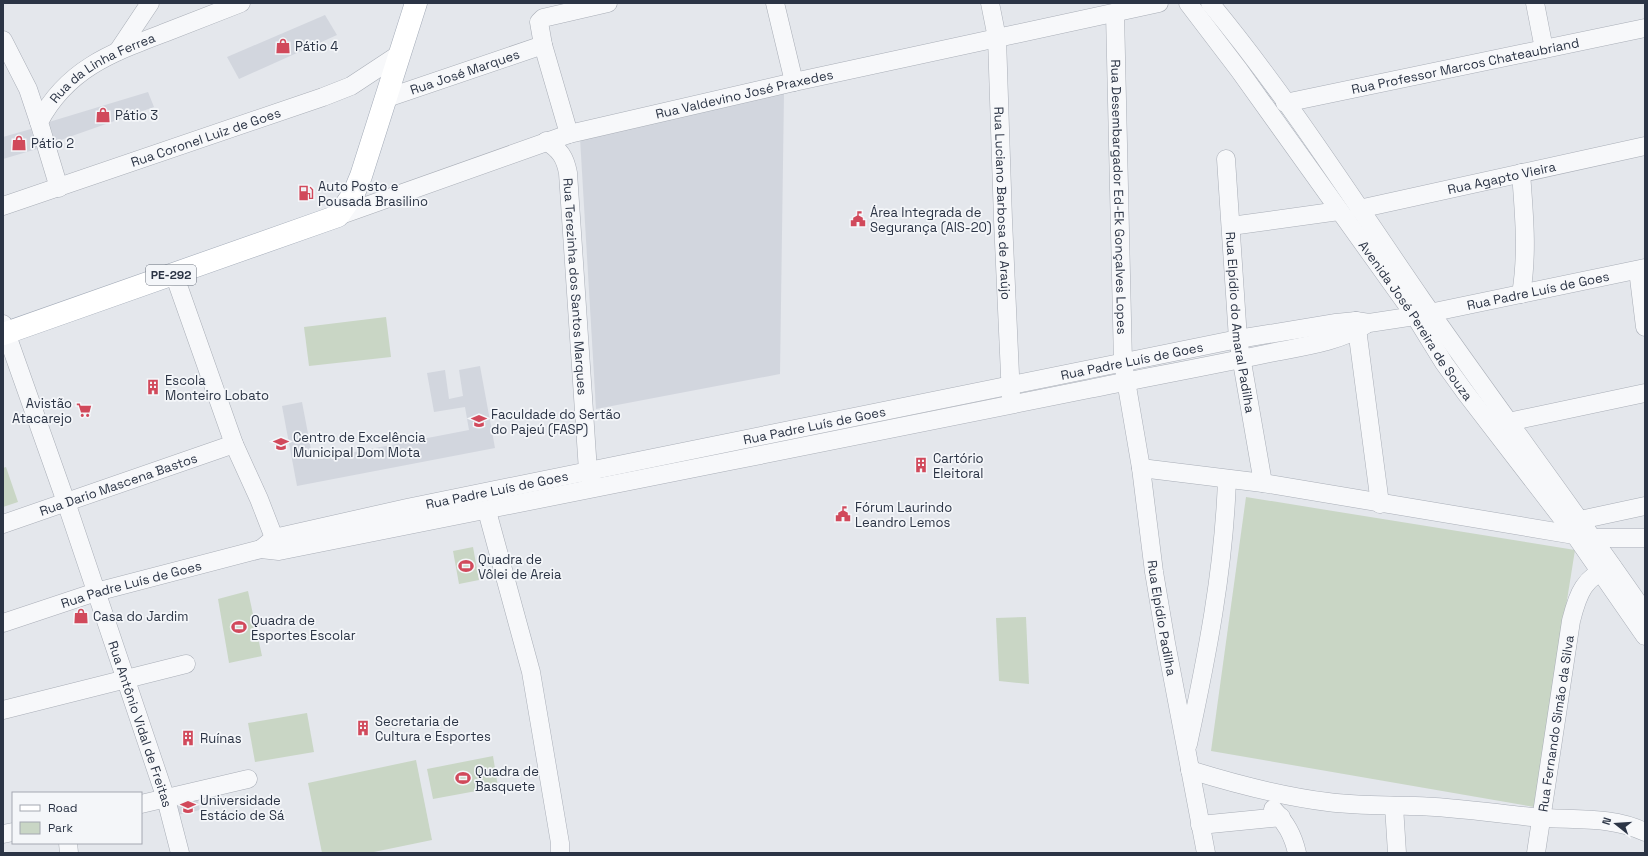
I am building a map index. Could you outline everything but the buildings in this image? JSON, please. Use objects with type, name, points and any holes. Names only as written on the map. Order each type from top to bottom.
[{"type":"main road","points":[[338,216],[354,193],[387,98],[416,3]]},
{"type":"main road","name":"PE-292","points":[[4,330],[174,274],[338,216]]},
{"type":"street","points":[[118,50],[150,3]]},
{"type":"street","name":"Rua da Linha Ferrea","points":[[39,122],[51,101],[75,77],[118,50],[241,3]]},
{"type":"street","points":[[569,134],[543,45],[539,22],[543,18],[608,3]]},
{"type":"street","points":[[775,3],[794,82]]},
{"type":"street","name":"Rua Luciano Barbosa de Araújo","points":[[990,3],[998,38],[1010,386],[1012,404]]},
{"type":"street","name":"Rua Valdevino José Praxedes","points":[[338,216],[384,201],[546,141],[569,134],[794,82],[1159,3]]},
{"type":"street","name":"Avenida José Pereira de Souza","points":[[1188,3],[1240,70],[1339,210],[1508,422],[1606,568],[1645,636]]},
{"type":"street","name":"Avenida José Pereira de Souza","points":[[1210,3],[1246,48],[1359,209],[1423,314],[1444,363],[1465,392],[1582,531]]},
{"type":"street","points":[[1535,3],[1544,49]]},
{"type":"street","name":"Rua Desembargador Ed-Ek Gonçalves Lopes","points":[[1115,13],[1123,363],[1127,381]]},
{"type":"street","name":"Rua Professor Marcos Chateaubriand","points":[[1285,103],[1645,28]]},
{"type":"street","points":[[3,40],[28,89],[59,188]]},
{"type":"street","name":"Rua José Marques","points":[[387,98],[543,45]]},
{"type":"street","name":"Rua Coronel Luiz de Goes","points":[[3,206],[323,97],[351,86],[401,53]]},
{"type":"street","name":"Rua Terezinha dos Santos Marques","points":[[546,141],[561,152],[566,163],[568,173],[588,471],[592,489]]},
{"type":"street","name":"Rua Agapto Vieira","points":[[1359,209],[1521,172],[1645,146]]},
{"type":"street","name":"Rua Elpídio do Amaral Padilha","points":[[1226,159],[1238,339],[1243,359],[1263,483]]},
{"type":"street","points":[[1521,172],[1525,249],[1525,273],[1521,294]]},
{"type":"street","points":[[1231,226],[1339,210]]},
{"type":"street","points":[[1641,269],[1645,327]]},
{"type":"street","name":"Rua Padre Luís de Goes","points":[[3,623],[96,592],[271,546],[407,508],[1238,339],[1361,325],[1423,314],[1641,269]]},
{"type":"street","points":[[174,274],[234,444],[259,498],[271,546]]},
{"type":"street","points":[[1361,325],[1380,504]]},
{"type":"street","name":"Rua Padre Luís de Goes","points":[[271,546],[487,510],[1243,359],[1313,343],[1361,325]]},
{"type":"street","name":"Rua Antônio Vidal de Freitas","points":[[4,330],[66,502],[166,799],[180,853]]},
{"type":"street","name":"Rua Elpídio Padilha","points":[[1127,381],[1141,468],[1154,572],[1206,853]]},
{"type":"street","points":[[1508,422],[1645,393]]},
{"type":"street","name":"Rua Dario Mascena Bastos","points":[[3,524],[234,444]]},
{"type":"street","points":[[1141,468],[1263,483],[1380,504],[1645,538]]},
{"type":"street","points":[[1227,479],[1226,526],[1219,585],[1188,761],[1255,789],[1327,802],[1362,806],[1443,808],[1542,818],[1536,853]]},
{"type":"street","points":[[1582,531],[1645,506]]},
{"type":"street","points":[[487,510],[531,672],[560,843],[560,853]]},
{"type":"street","name":"Avenida José Pereira de Souza","points":[[1606,568],[1645,613]]},
{"type":"street","name":"Rua Fernando Simão da Silva","points":[[1606,568],[1589,579],[1582,588],[1571,621],[1542,818],[1591,819],[1622,824],[1645,832]]},
{"type":"street","points":[[3,710],[125,678],[186,664]]},
{"type":"street","points":[[142,804],[248,779]]},
{"type":"street","points":[[1255,789],[1286,824],[1294,839],[1297,853]]},
{"type":"street","points":[[1394,806],[1398,853]]},
{"type":"street","points":[[1200,825],[1281,817]]},
{"type":"shaded area","name":"Pátio 4","points":[[325,15],[337,35],[239,79],[227,57]]},
{"type":"shaded area","name":"Pátio 3","points":[[148,92],[154,107],[55,142],[49,122]]},
{"type":"shaded area","points":[[784,93],[780,374],[596,409],[580,138]]},
{"type":"shaded area","name":"Pátio 2","points":[[31,129],[37,149],[3,159],[3,137]]},
{"type":"shaded area","name":"Faculdade do Sertão do Pajeú (FASP)","points":[[480,366],[495,448],[297,486],[282,406],[302,402],[313,460],[469,430],[465,407],[434,412],[427,373],[445,370],[449,399],[463,396],[459,370]]},
{"type":"shaded area","name":"Universidade Estácio de Sá","points":[[197,799],[200,810],[178,815],[175,804]]},
{"type":"green space","points":[[386,317],[391,357],[309,366],[304,327]]},
{"type":"green space","points":[[6,467],[18,502],[3,507],[3,468]]},
{"type":"green space","points":[[1246,497],[1575,550],[1534,807],[1211,751]]},
{"type":"green space","name":"Quadra de Vôlei de Areia","points":[[473,547],[479,580],[459,584],[453,551]]},
{"type":"green space","name":"Quadra de Esportes Escolar","points":[[248,591],[262,656],[229,663],[218,599]]},
{"type":"green space","points":[[1026,617],[1029,684],[999,681],[996,618]]},
{"type":"green space","points":[[307,713],[314,752],[255,762],[248,723]]},
{"type":"green space","name":"Quadra de Basquete","points":[[493,756],[498,787],[433,799],[427,769]]},
{"type":"green space","points":[[416,760],[432,840],[369,853],[322,853],[308,783]]},
{"type":"place","name":"Pátio 4","points":[[283,46]]},
{"type":"place","name":"Pátio 3","points":[[103,115]]},
{"type":"place","name":"Pátio 2","points":[[19,143]]},
{"type":"place","name":"Auto Posto e Pousada Brasilino","points":[[306,193]]},
{"type":"place","name":"Área Integrada de Segurança (AIS-20)","points":[[858,219]]},
{"type":"place","name":"Escola Monteiro Lobato","points":[[153,387]]},
{"type":"place","name":"Avistão Atacarejo","points":[[84,410]]},
{"type":"place","name":"Faculdade do Sertão do Pajeú (FASP)","points":[[479,421]]},
{"type":"place","name":"Centro de Excelência Municipal Dom Mota","points":[[281,444]]},
{"type":"place","name":"Cartório Eleitoral","points":[[921,465]]},
{"type":"place","name":"Fórum Laurindo Leandro Lemos","points":[[843,514]]},
{"type":"place","name":"Quadra de Vôlei de Areia","points":[[466,566]]},
{"type":"place","name":"Casa do Jardim","points":[[81,616]]},
{"type":"place","name":"Quadra de Esportes Escolar","points":[[239,627]]},
{"type":"place","name":"Secretaria de Cultura e Esportes","points":[[363,728]]},
{"type":"place","name":"Ruínas","points":[[188,738]]},
{"type":"place","name":"Quadra de Basquete","points":[[463,778]]},
{"type":"place","name":"Universidade Estácio de Sá","points":[[188,807]]}]
